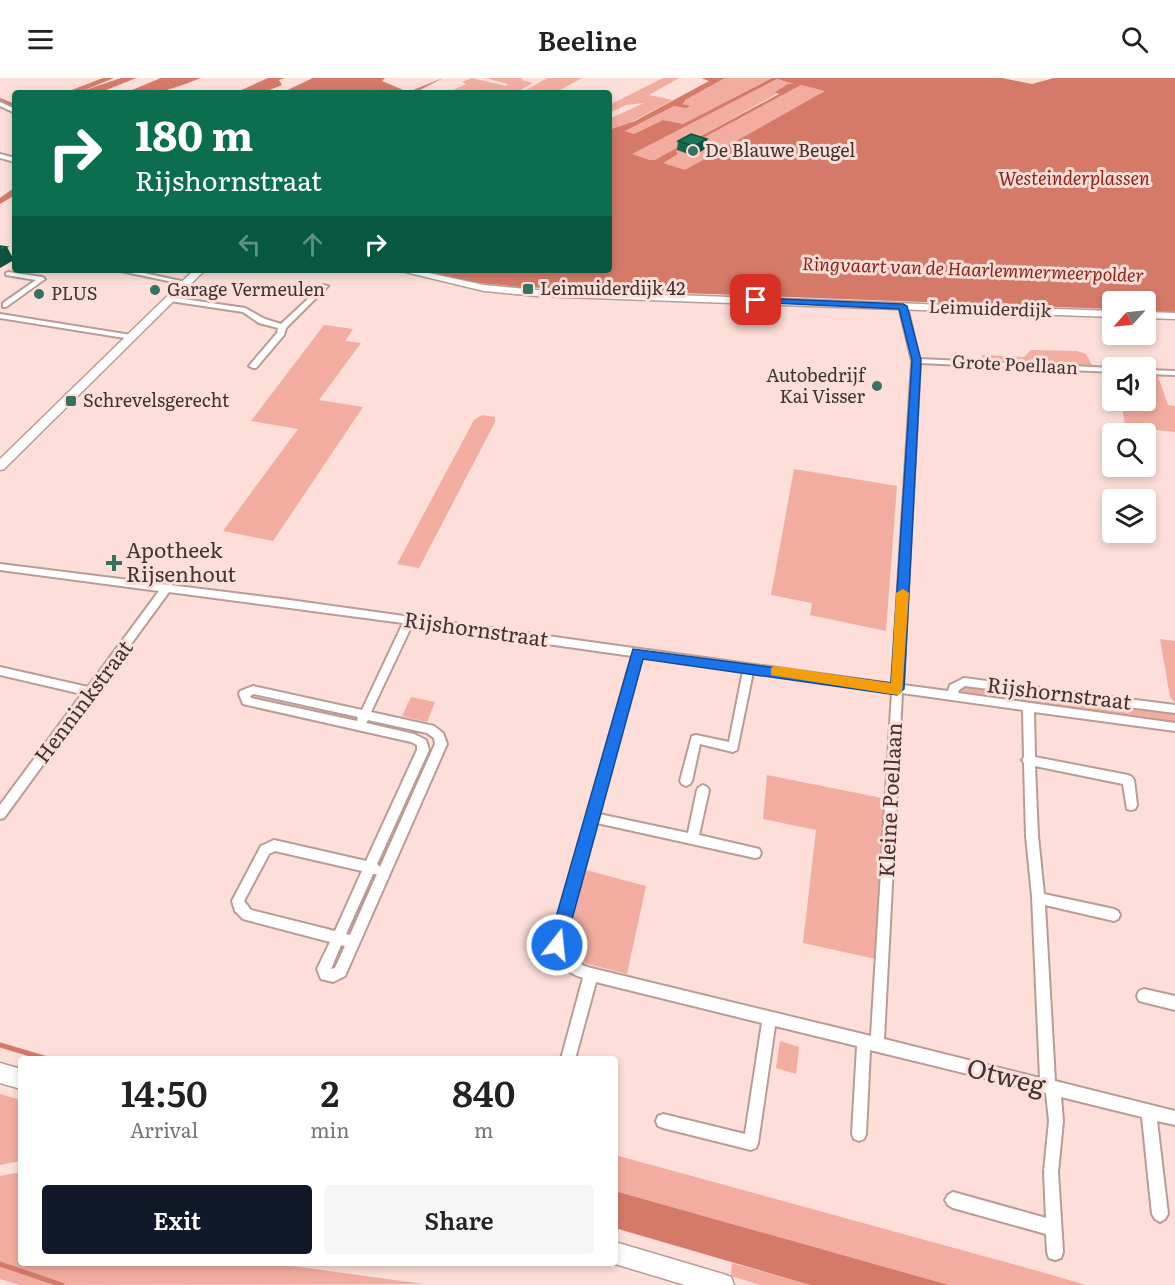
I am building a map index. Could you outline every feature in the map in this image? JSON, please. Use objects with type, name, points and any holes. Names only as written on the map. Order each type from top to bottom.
[{"type":"street","points":[[0,280],[12,271]]},
{"type":"street","points":[[135,273],[187,283]]},
{"type":"street","points":[[0,466],[197,273]]},
{"type":"street","name":"Leimuiderdijk","points":[[416,273],[484,288],[537,293],[1102,314]]},
{"type":"street","points":[[8,274],[42,279],[3,303],[0,315],[131,337]]},
{"type":"street","points":[[253,366],[281,333],[282,327],[325,286]]},
{"type":"street","points":[[170,299],[245,310],[262,321],[282,327]]},
{"type":"street","name":"Kleine Poellaan","points":[[871,1043],[897,689],[916,360],[903,306]]},
{"type":"street","points":[[1156,315],[1175,316]]},
{"type":"street","name":"Grote Poellaan","points":[[916,360],[1102,369]]},
{"type":"street","points":[[1156,372],[1175,373]]},
{"type":"street","name":"Rijshornstraat","points":[[2,570],[410,621],[1175,727]]},
{"type":"street","name":"Henninkstraat","points":[[0,814],[166,589]]},
{"type":"street","points":[[362,720],[410,621]]},
{"type":"street","name":"Otweg","points":[[638,653],[557,945],[559,956],[571,969],[1175,1118]]},
{"type":"street","points":[[686,781],[696,739],[733,747],[749,668]]},
{"type":"street","points":[[0,671],[91,692]]},
{"type":"street","name":"Rijshornstraat","points":[[952,697],[954,688],[964,682],[1175,709]]},
{"type":"street","points":[[362,720],[253,690],[244,694],[247,701],[362,720],[430,729],[439,736],[441,744],[353,942],[339,972],[330,976],[324,969],[423,750],[422,743],[414,738],[362,720]]},
{"type":"street","points":[[1028,707],[1038,898],[1051,1088],[1056,1121],[1051,1155],[1054,1252]]},
{"type":"street","points":[[422,743],[439,736]]},
{"type":"street","points":[[1029,760],[1128,780],[1131,805]]},
{"type":"street","points":[[692,840],[702,789]]},
{"type":"street","points":[[592,817],[755,853]]},
{"type":"street","points":[[353,942],[247,915],[239,907],[238,902],[265,850],[274,845],[384,871]]},
{"type":"street","points":[[1038,898],[1114,915]]},
{"type":"street","points":[[569,1056],[591,974]]},
{"type":"street","points":[[1144,996],[1175,1003]]},
{"type":"street","points":[[663,1121],[751,1143],[769,1018]]},
{"type":"street","points":[[859,1134],[871,1043]]},
{"type":"street","points":[[0,1073],[18,1078]]},
{"type":"street","points":[[1149,1112],[1160,1214]]},
{"type":"street","points":[[953,1200],[1053,1228]]},
{"type":"street","points":[[618,1254],[723,1285]]},
{"type":"shaded area","points":[[472,78],[506,86],[508,84],[485,78],[523,78],[521,80],[533,83],[520,90],[453,90],[466,84],[462,82]]},
{"type":"shaded area","points":[[547,78],[582,78],[560,90],[526,90]]},
{"type":"shaded area","points":[[663,78],[679,78],[649,95],[673,100],[624,126],[612,129],[612,118],[644,103],[626,105],[612,112],[612,104]]},
{"type":"shaded area","points":[[725,78],[772,78],[683,124],[663,120],[634,134],[625,131],[674,106],[689,107],[684,104],[684,100]]},
{"type":"shaded area","points":[[777,79],[794,84],[701,136],[700,139],[801,85],[826,91],[685,171],[662,163],[678,154],[676,151],[689,141],[656,160],[631,154]]},
{"type":"shaded area","points":[[324,325],[353,329],[345,341],[361,343],[319,400],[363,407],[273,541],[223,531],[298,429],[251,421]]},
{"type":"shaded area","points":[[1031,350],[1077,351],[1086,354],[1092,365],[1091,367],[983,362],[982,355],[1024,357]]},
{"type":"shaded area","points":[[1156,376],[1158,376],[1168,405],[1175,406],[1175,432],[1156,430],[1156,423],[1125,423],[1123,411],[1156,411]]},
{"type":"shaded area","points":[[482,415],[495,417],[495,422],[419,568],[397,564],[474,420]]},
{"type":"shaded area","points":[[794,469],[897,486],[886,631],[810,615],[812,603],[771,595]]},
{"type":"shaded area","points":[[1160,639],[1175,641],[1175,703],[1170,697]]},
{"type":"shaded area","points":[[959,686],[1175,714],[1175,722],[957,693]]},
{"type":"shaded area","points":[[411,697],[435,702],[427,722],[402,716]]},
{"type":"shaded area","points":[[767,775],[887,799],[876,959],[803,943],[816,830],[763,819]]},
{"type":"shaded area","points":[[582,869],[646,886],[627,974],[564,958],[560,953]]},
{"type":"shaded area","points":[[780,1041],[799,1047],[796,1074],[776,1068]]},
{"type":"shaded area","points":[[0,1094],[18,1099],[18,1162],[0,1165]]},
{"type":"shaded area","points":[[618,1156],[1086,1285],[949,1285],[618,1192]]},
{"type":"shaded area","points":[[18,1173],[18,1266],[292,1266],[424,1284],[19,1285],[0,1279],[0,1176]]},
{"type":"shaded area","points":[[732,1263],[810,1285],[760,1285],[731,1276]]},
{"type":"water","points":[[103,78],[114,78],[84,90],[72,90]]},
{"type":"water","points":[[121,78],[136,78],[106,90],[85,90]]},
{"type":"water","points":[[161,78],[201,78],[166,90],[132,90]]},
{"type":"water","points":[[268,78],[285,78],[279,80],[282,85],[270,90],[242,90]]},
{"type":"water","points":[[313,78],[385,78],[382,81],[403,90],[287,90]]},
{"type":"water","points":[[443,78],[420,90],[413,90]]},
{"type":"water","name":"Westeinderplassen","points":[[701,78],[725,78],[685,100],[683,104],[690,106],[686,108],[674,106],[625,131],[634,134],[663,120],[683,124],[772,78],[1002,78],[1032,84],[1054,78],[1175,78],[1175,312],[1156,311],[1156,291],[1102,291],[1102,309],[520,287],[470,282],[430,273],[612,273],[612,129],[635,121],[709,81]],"holes":[[[777,79],[794,84],[788,84],[775,92],[779,94],[701,136],[699,140],[801,85],[825,91],[685,170],[663,163],[678,154],[676,151],[691,142],[689,141],[655,160],[632,154]]]},
{"type":"water","points":[[618,1192],[949,1285],[810,1285],[618,1229]]},
{"type":"building","points":[[691,134],[707,139],[694,146],[678,141]]},
{"type":"waterway","points":[[0,100],[12,106]]},
{"type":"waterway","points":[[0,202],[12,193]]},
{"type":"waterway","points":[[0,1045],[37,1056]]},
{"type":"waterway","points":[[0,1264],[62,1285]]},
{"type":"slow traffic","points":[[775,671],[897,689],[903,593]]},
{"type":"place","name":"De Blauwe Beugel","points":[[693,151]]},
{"type":"place","name":"Leimuiderdijk 42","points":[[528,289]]},
{"type":"place","name":"Garage Vermeulen","points":[[155,290]]},
{"type":"place","name":"PLUS","points":[[39,294]]},
{"type":"place","name":"Autobedrijf Kai Visser","points":[[877,386]]},
{"type":"place","name":"Schrevelsgerecht","points":[[71,401]]},
{"type":"place","name":"Apotheek Rijsenhout","points":[[114,563]]},
{"type":"route","points":[[557,945],[638,653],[897,689],[916,360],[915,348],[903,306],[756,300]]},
{"type":"water label","name":"Ringvaart van de Haarlemmermeerpolder","points":[[973,270]]}]
